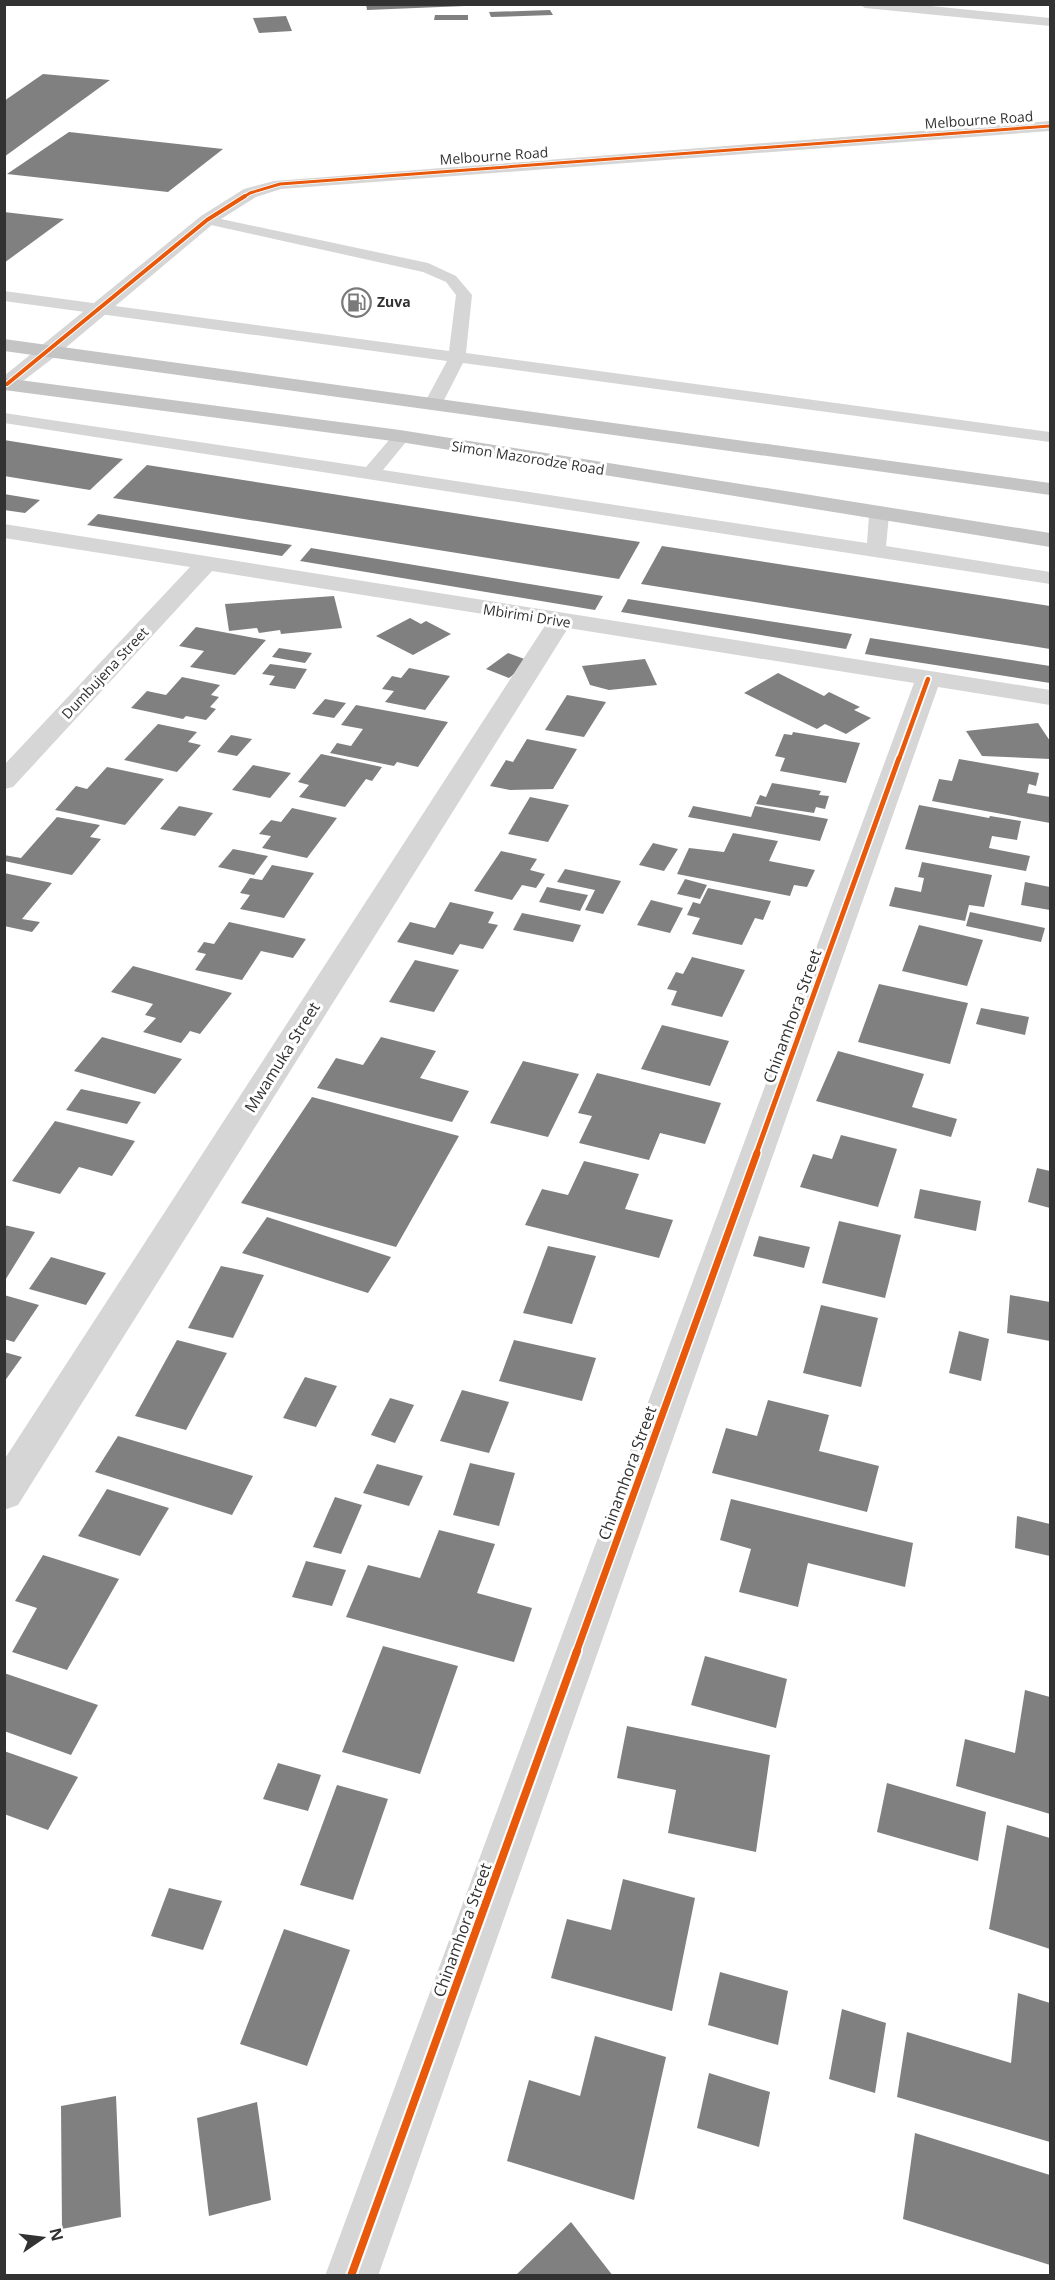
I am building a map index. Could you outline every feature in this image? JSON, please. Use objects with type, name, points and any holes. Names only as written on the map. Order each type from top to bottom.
[{"type":"highway","points":[[4,345],[1050,489]]},
{"type":"highway","points":[[50,351],[69,365],[83,371],[200,391],[276,418]]},
{"type":"highway","name":"Simon Mazorodze Road","points":[[6,384],[276,418],[879,516],[1050,540]]},
{"type":"street","points":[[865,4],[1050,22]]},
{"type":"street","name":"Melbourne Road","points":[[6,384],[50,351],[207,220],[250,193],[280,184],[1050,126]]},
{"type":"street","name":"Mbirimi Drive","points":[[4,531],[1050,697]]},
{"type":"street","name":"Dumbujena Street","points":[[4,781],[206,564]]},
{"type":"street","name":"Mwamuka Street","points":[[4,1494],[560,621]]},
{"type":"street","name":"Chinamhora Street","points":[[351,2276],[928,679]]},
{"type":"lane","points":[[207,220],[428,268],[451,279],[464,295],[457,358],[433,404]]},
{"type":"lane","points":[[4,296],[1050,437]]},
{"type":"lane","points":[[4,418],[876,549],[1050,578]]},
{"type":"lane","points":[[370,472],[401,437]]},
{"type":"lane","points":[[876,549],[879,516]]},
{"type":"building","points":[[366,4],[465,4],[465,6],[367,10]]},
{"type":"building","points":[[550,10],[553,15],[491,17],[489,12]]},
{"type":"building","points":[[435,15],[468,15],[468,20],[434,20]]},
{"type":"building","points":[[286,16],[292,31],[259,33],[253,18]]},
{"type":"building","points":[[43,74],[110,80],[4,157],[4,101]]},
{"type":"building","points":[[69,132],[223,149],[168,192],[7,174]]},
{"type":"building","points":[[4,212],[64,219],[4,263]]},
{"type":"building","points":[[4,440],[123,459],[90,490],[4,476]]},
{"type":"building","points":[[147,465],[640,542],[619,579],[113,498]]},
{"type":"building","points":[[4,494],[40,500],[25,513],[4,510]]},
{"type":"building","points":[[98,514],[292,545],[282,556],[87,525]]},
{"type":"building","points":[[662,546],[1050,606],[1050,649],[641,584]]},
{"type":"building","points":[[311,548],[603,596],[595,610],[300,561]]},
{"type":"building","points":[[334,596],[342,628],[281,634],[280,630],[259,633],[257,628],[229,631],[225,604]]},
{"type":"building","points":[[628,599],[852,634],[846,649],[621,612]]},
{"type":"building","points":[[410,618],[421,624],[426,621],[451,634],[413,655],[376,636]]},
{"type":"building","points":[[196,627],[266,640],[235,675],[190,667],[204,651],[179,646]]},
{"type":"building","points":[[870,638],[1050,666],[1050,683],[865,654]]},
{"type":"building","points":[[279,648],[312,653],[305,663],[272,657]]},
{"type":"building","points":[[508,653],[530,661],[509,678],[486,669]]},
{"type":"building","points":[[645,659],[657,685],[609,690],[590,685],[582,666]]},
{"type":"building","points":[[270,664],[307,669],[295,689],[269,685],[275,676],[262,674]]},
{"type":"building","points":[[409,668],[450,676],[425,710],[385,702],[394,691],[382,689],[392,676],[401,678]]},
{"type":"building","points":[[778,673],[824,696],[829,692],[860,707],[854,710],[871,718],[846,734],[825,724],[817,729],[744,693]]},
{"type":"building","points":[[182,677],[220,685],[211,695],[219,697],[210,707],[216,709],[206,720],[186,716],[183,719],[131,708],[147,691],[166,695]]},
{"type":"building","points":[[567,695],[606,702],[584,737],[545,730]]},
{"type":"building","points":[[325,699],[346,703],[334,718],[312,714]]},
{"type":"building","points":[[356,705],[448,722],[418,767],[397,762],[394,766],[330,753],[337,743],[351,746],[363,729],[341,725]]},
{"type":"building","points":[[1038,723],[1050,741],[1050,759],[982,756],[966,731]]},
{"type":"building","points":[[158,724],[197,732],[188,742],[201,745],[177,772],[124,760]]},
{"type":"building","points":[[793,732],[860,743],[846,783],[780,771],[785,758],[775,756],[784,734],[792,735]]},
{"type":"building","points":[[231,735],[252,739],[237,756],[217,752]]},
{"type":"building","points":[[527,739],[577,749],[553,789],[510,790],[490,786],[506,760],[513,762]]},
{"type":"building","points":[[321,754],[382,767],[372,781],[366,779],[345,807],[299,797],[309,785],[298,782]]},
{"type":"building","points":[[959,759],[1039,773],[1036,786],[1029,784],[1027,793],[1050,797],[1050,823],[932,801],[939,779],[952,781]]},
{"type":"building","points":[[253,765],[291,773],[270,798],[232,790]]},
{"type":"building","points":[[107,767],[164,779],[125,825],[55,810],[76,786],[87,789]]},
{"type":"building","points":[[772,783],[821,791],[819,795],[829,796],[825,809],[816,807],[814,813],[756,804],[760,795],[766,797]]},
{"type":"building","points":[[530,797],[569,805],[548,842],[508,834]]},
{"type":"building","points":[[919,805],[989,818],[990,816],[1021,821],[1017,840],[992,836],[989,848],[1030,856],[1026,871],[905,849]]},
{"type":"building","points":[[179,806],[213,813],[195,836],[160,829]]},
{"type":"building","points":[[693,806],[751,817],[755,806],[828,819],[820,841],[688,817]]},
{"type":"building","points":[[292,808],[337,818],[307,858],[262,848],[271,836],[259,834],[271,820],[281,822]]},
{"type":"building","points":[[57,817],[100,825],[90,837],[101,839],[72,875],[4,861],[4,855],[21,858]]},
{"type":"building","points":[[733,833],[778,841],[769,861],[815,870],[807,887],[794,885],[790,896],[677,874],[689,848],[724,852]]},
{"type":"building","points":[[653,843],[678,849],[664,871],[639,865]]},
{"type":"building","points":[[233,849],[268,856],[254,875],[218,867]]},
{"type":"building","points":[[501,851],[537,859],[530,870],[545,874],[536,888],[522,885],[512,900],[474,891]]},
{"type":"building","points":[[922,862],[992,875],[984,907],[969,905],[965,921],[889,906],[895,887],[921,892],[924,878],[918,877]]},
{"type":"building","points":[[272,865],[314,873],[284,918],[240,909],[250,895],[240,893],[250,878],[262,880]]},
{"type":"building","points":[[565,869],[621,881],[603,914],[585,910],[595,890],[557,882]]},
{"type":"building","points":[[4,873],[52,883],[22,919],[40,922],[32,932],[4,926]]},
{"type":"building","points":[[685,879],[707,885],[700,899],[677,894]]},
{"type":"building","points":[[1025,882],[1050,887],[1050,910],[1021,905]]},
{"type":"building","points":[[547,887],[588,895],[580,911],[539,902]]},
{"type":"building","points":[[708,888],[771,901],[763,920],[755,918],[742,945],[692,934],[700,918],[687,915],[693,902],[700,904]]},
{"type":"building","points":[[651,900],[683,908],[670,933],[637,925]]},
{"type":"building","points":[[450,902],[494,912],[488,923],[498,925],[483,949],[460,944],[453,955],[397,942],[410,922],[435,928]]},
{"type":"building","points":[[970,912],[1045,928],[1041,942],[966,926]]},
{"type":"building","points":[[522,913],[581,925],[573,942],[513,930]]},
{"type":"building","points":[[229,922],[306,939],[293,958],[261,951],[242,980],[195,970],[206,954],[197,952],[204,942],[214,944]]},
{"type":"building","points":[[919,925],[983,940],[967,986],[902,971]]},
{"type":"building","points":[[692,957],[745,970],[722,1017],[671,1005],[677,991],[667,989],[676,972],[683,974]]},
{"type":"building","points":[[415,960],[459,970],[434,1012],[389,1002]]},
{"type":"building","points":[[133,966],[232,993],[200,1034],[190,1031],[181,1043],[143,1032],[156,1018],[145,1015],[153,1004],[111,992]]},
{"type":"building","points":[[879,984],[968,1003],[950,1064],[858,1042]]},
{"type":"building","points":[[981,1008],[1029,1017],[1025,1035],[976,1024]]},
{"type":"building","points":[[662,1025],[729,1041],[710,1086],[641,1069]]},
{"type":"building","points":[[102,1037],[182,1059],[155,1094],[74,1071]]},
{"type":"building","points":[[381,1037],[436,1051],[420,1078],[469,1091],[452,1122],[317,1088],[336,1058],[363,1065]]},
{"type":"building","points":[[838,1051],[924,1074],[912,1107],[957,1119],[951,1137],[816,1101]]},
{"type":"building","points":[[523,1061],[579,1074],[548,1137],[490,1123]]},
{"type":"building","points":[[597,1073],[721,1103],[705,1144],[660,1133],[649,1160],[579,1143],[592,1116],[578,1113]]},
{"type":"building","points":[[81,1089],[141,1102],[127,1124],[66,1110]]},
{"type":"building","points":[[312,1097],[459,1136],[396,1247],[241,1203]]},
{"type":"building","points":[[55,1121],[135,1141],[112,1176],[79,1167],[60,1194],[12,1181]]},
{"type":"building","points":[[841,1135],[897,1149],[878,1207],[800,1187],[813,1154],[832,1159]]},
{"type":"building","points":[[584,1161],[639,1174],[625,1209],[673,1220],[659,1258],[525,1225],[542,1189],[568,1195]]},
{"type":"building","points":[[1037,1168],[1050,1171],[1050,1208],[1028,1202]]},
{"type":"building","points":[[920,1189],[981,1201],[976,1231],[914,1218]]},
{"type":"building","points":[[267,1217],[391,1257],[368,1293],[242,1253]]},
{"type":"building","points":[[839,1221],[901,1235],[885,1298],[822,1283]]},
{"type":"building","points":[[4,1225],[35,1232],[4,1282]]},
{"type":"building","points":[[759,1236],[810,1247],[804,1268],[753,1256]]},
{"type":"building","points":[[548,1246],[596,1256],[572,1324],[523,1313]]},
{"type":"building","points":[[51,1257],[106,1273],[86,1305],[29,1289]]},
{"type":"building","points":[[221,1266],[264,1275],[233,1338],[188,1328]]},
{"type":"building","points":[[4,1295],[39,1305],[14,1342],[4,1339]]},
{"type":"building","points":[[1010,1295],[1050,1302],[1050,1341],[1007,1333]]},
{"type":"building","points":[[821,1305],[878,1318],[861,1387],[803,1373]]},
{"type":"building","points":[[959,1331],[989,1339],[981,1381],[949,1373]]},
{"type":"building","points":[[177,1340],[227,1353],[186,1430],[135,1416]]},
{"type":"building","points":[[514,1340],[596,1358],[582,1401],[499,1381]]},
{"type":"building","points":[[4,1352],[22,1357],[4,1382]]},
{"type":"building","points":[[305,1377],[337,1386],[316,1427],[283,1418]]},
{"type":"building","points":[[462,1390],[509,1402],[489,1453],[440,1441]]},
{"type":"building","points":[[390,1398],[414,1405],[395,1443],[371,1435]]},
{"type":"building","points":[[768,1400],[829,1415],[819,1451],[879,1466],[867,1512],[712,1473],[726,1428],[757,1436]]},
{"type":"building","points":[[118,1436],[253,1476],[232,1515],[95,1472]]},
{"type":"building","points":[[470,1463],[515,1473],[499,1526],[453,1515]]},
{"type":"building","points":[[377,1464],[423,1476],[409,1506],[363,1493]]},
{"type":"building","points":[[107,1489],[169,1508],[140,1556],[78,1536]]},
{"type":"building","points":[[335,1497],[362,1505],[341,1554],[313,1547]]},
{"type":"building","points":[[731,1499],[913,1543],[905,1587],[808,1563],[798,1607],[739,1592],[751,1549],[720,1540]]},
{"type":"building","points":[[1017,1516],[1050,1524],[1050,1556],[1015,1548]]},
{"type":"building","points":[[439,1530],[495,1544],[477,1593],[532,1608],[514,1662],[346,1617],[368,1565],[420,1578]]},
{"type":"building","points":[[43,1555],[119,1579],[67,1670],[12,1652],[37,1608],[15,1601]]},
{"type":"building","points":[[306,1561],[346,1570],[332,1606],[292,1597]]},
{"type":"building","points":[[383,1646],[458,1666],[420,1774],[342,1752]]},
{"type":"building","points":[[705,1656],[787,1679],[776,1728],[691,1705]]},
{"type":"building","points":[[4,1673],[98,1705],[71,1755],[4,1731]]},
{"type":"building","points":[[1025,1690],[1050,1697],[1050,1814],[956,1786],[965,1739],[1015,1753]]},
{"type":"building","points":[[627,1726],[770,1755],[756,1852],[668,1833],[676,1790],[617,1778]]},
{"type":"building","points":[[4,1751],[78,1777],[48,1830],[4,1814]]},
{"type":"building","points":[[278,1763],[321,1775],[308,1811],[263,1799]]},
{"type":"building","points":[[887,1783],[986,1812],[978,1861],[877,1832]]},
{"type":"building","points":[[337,1785],[388,1799],[353,1900],[300,1885]]},
{"type":"building","points":[[1007,1825],[1050,1838],[1050,1949],[989,1929]]},
{"type":"building","points":[[623,1879],[695,1898],[672,2011],[551,1978],[567,1919],[611,1930]]},
{"type":"building","points":[[169,1888],[222,1901],[203,1950],[151,1936]]},
{"type":"building","points":[[284,1929],[350,1950],[307,2066],[240,2044]]},
{"type":"building","points":[[720,1972],[788,1991],[778,2045],[708,2025]]},
{"type":"building","points":[[1018,1993],[1050,2003],[1050,2142],[897,2097],[907,2032],[1011,2063]]},
{"type":"building","points":[[842,2009],[886,2023],[875,2093],[829,2079]]},
{"type":"building","points":[[595,2036],[666,2057],[634,2200],[507,2161],[529,2080],[580,2096]]},
{"type":"building","points":[[709,2073],[770,2092],[759,2147],[697,2128]]},
{"type":"building","points":[[116,2096],[121,2217],[62,2229],[61,2106]]},
{"type":"building","points":[[257,2102],[271,2200],[209,2216],[197,2118]]},
{"type":"building","points":[[915,2133],[1050,2175],[1050,2265],[903,2219]]},
{"type":"building","points":[[571,2222],[613,2276],[515,2276]]},
{"type":"cycle path","points":[[7,384],[207,220],[250,193],[280,184],[1050,126]]},
{"type":"cycle path","points":[[351,2276],[928,679]]},
{"type":"place","name":"Zuva","points":[[356,302]]}]
